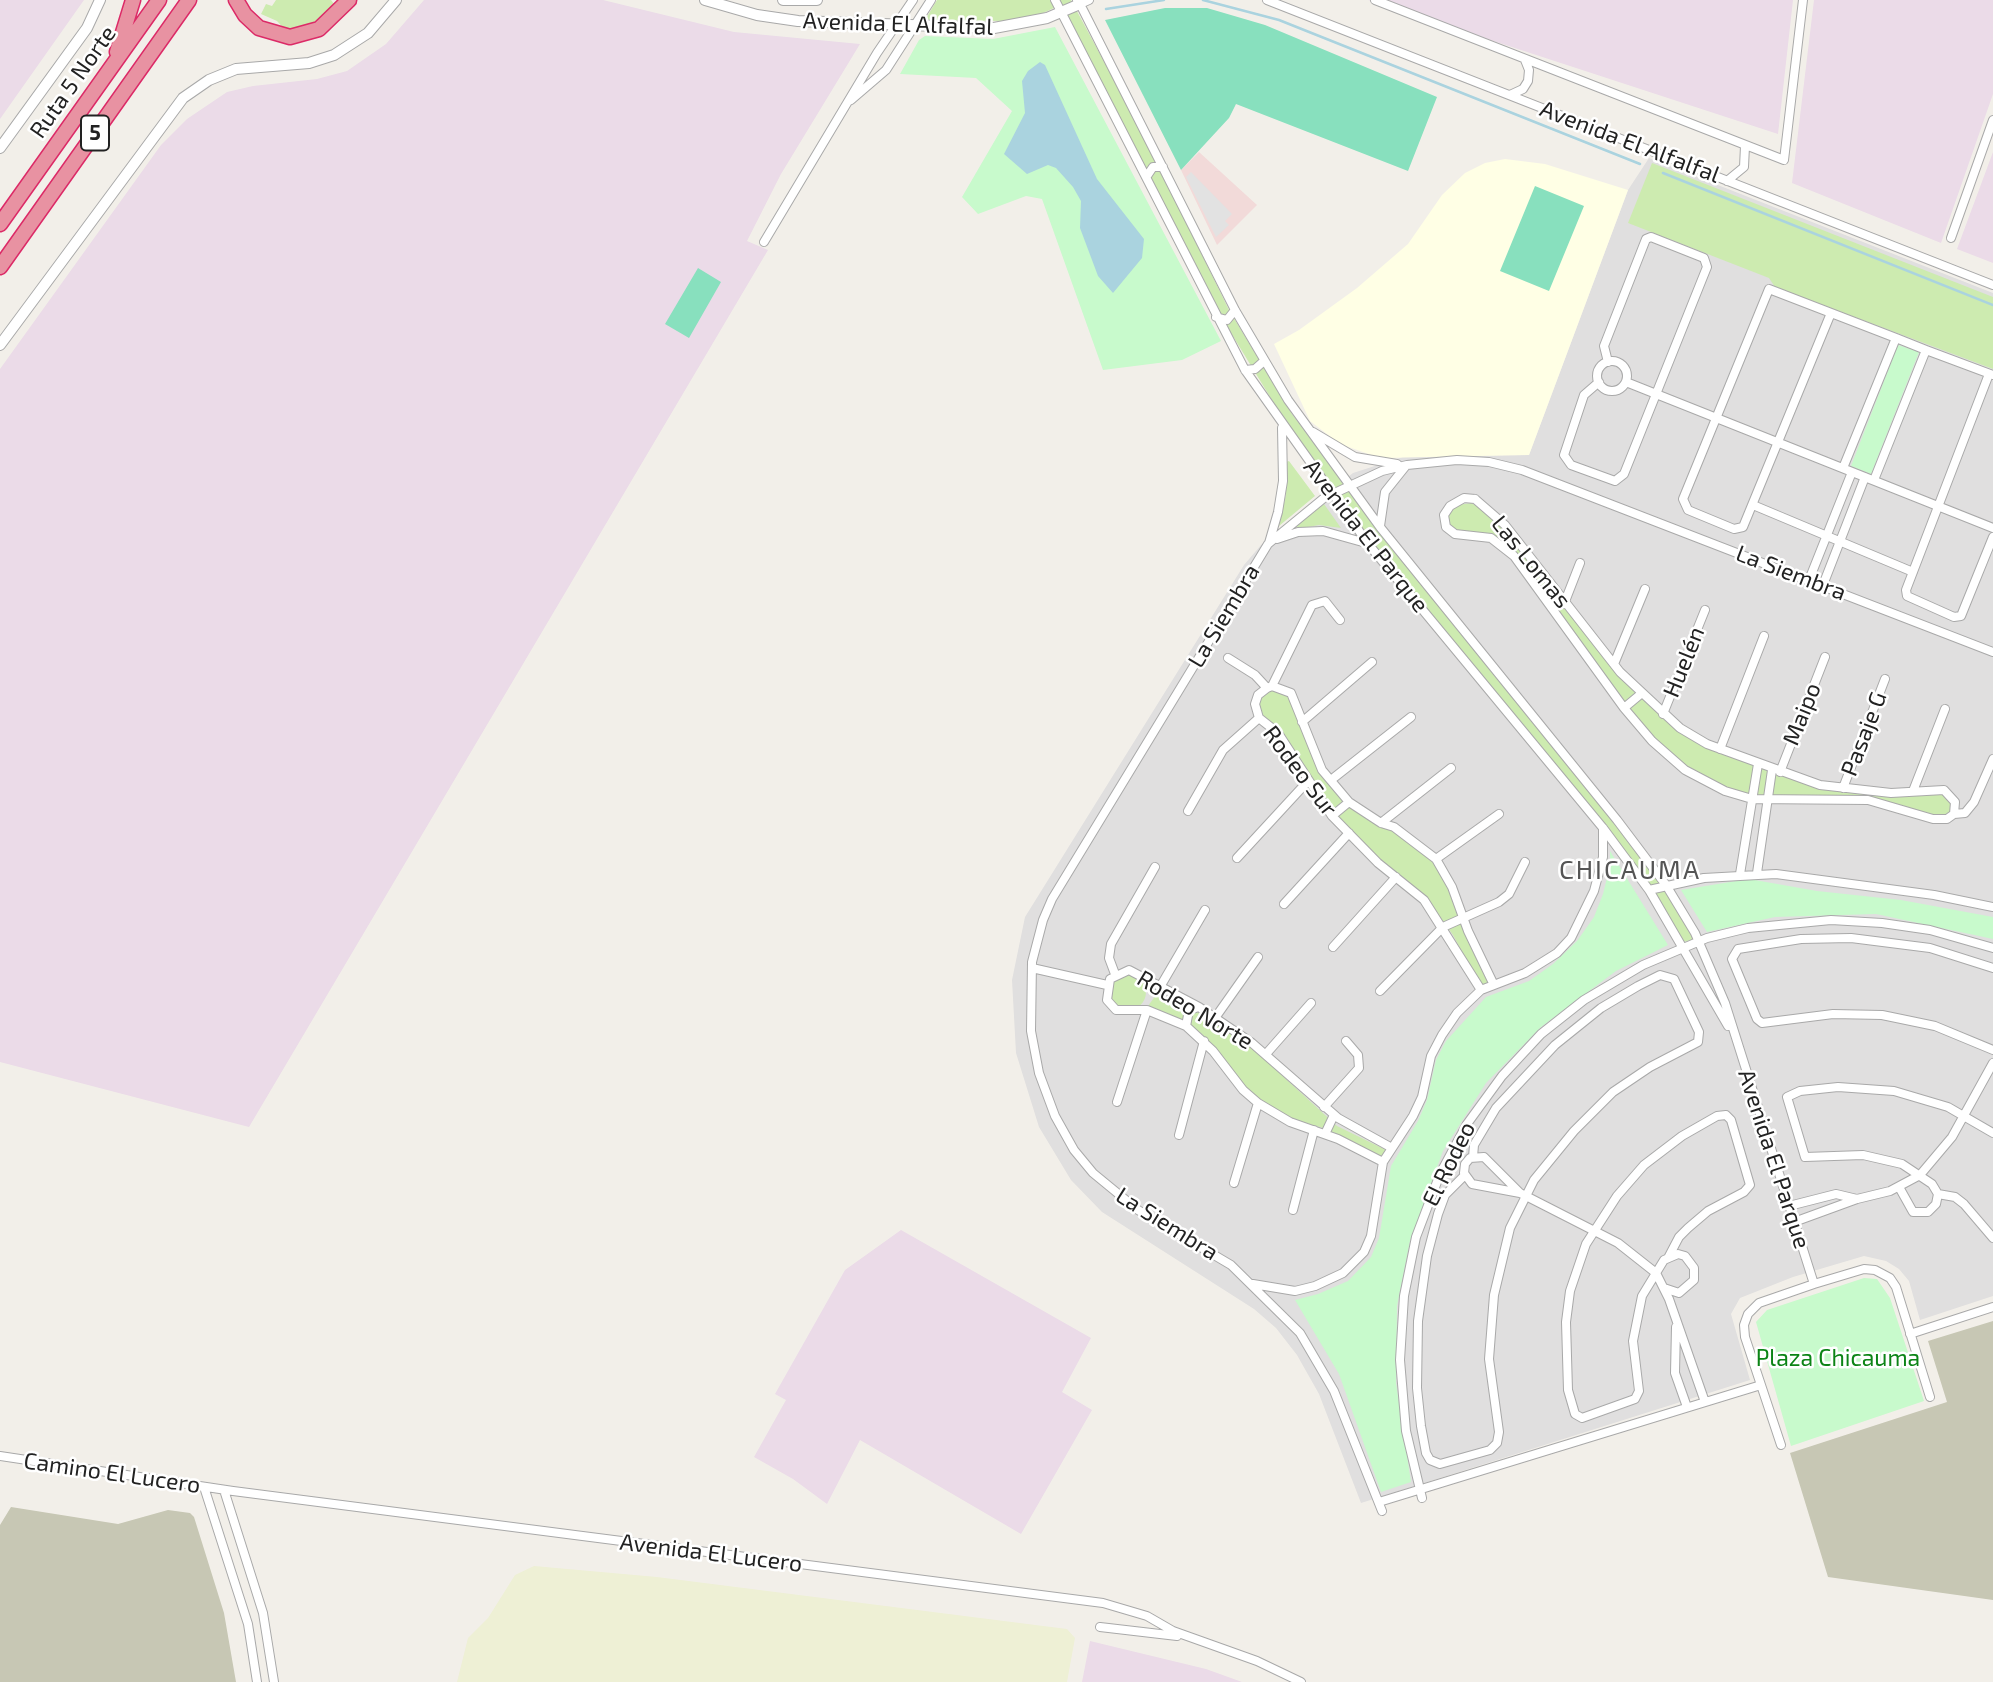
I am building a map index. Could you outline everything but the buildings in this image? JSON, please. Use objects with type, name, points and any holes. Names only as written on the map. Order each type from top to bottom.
[{"type":"highway","points":[[110,69],[133,0]]},
{"type":"highway","name":"Ruta 5 Norte","points":[[0,224],[159,0]]},
{"type":"highway","name":"Ruta 5 Norte","points":[[0,267],[189,0]]},
{"type":"highway","points":[[236,0],[245,15],[259,27],[290,37],[319,29],[349,0]]},
{"type":"street","points":[[0,148],[87,28],[100,0]]},
{"type":"street","points":[[692,0],[718,5]]},
{"type":"street","name":"Avenida El Alfalfal","points":[[705,0],[797,21],[915,27],[1009,27],[1062,12],[1082,1]]},
{"type":"street","name":"Avenida El Alfalfal","points":[[782,0],[817,0]]},
{"type":"street","points":[[764,242],[913,0]]},
{"type":"street","points":[[846,105],[881,76],[931,0]]},
{"type":"street","name":"Avenida El Parque","points":[[1055,0],[1245,370],[1369,545],[1603,828],[1649,890],[1733,1034]]},
{"type":"street","name":"Avenida El Alfalfal","points":[[1267,0],[1993,285]]},
{"type":"street","name":"Avenida El Alfalfal","points":[[1375,0],[1784,160],[1803,0]]},
{"type":"street","name":"Avenida El Parque","points":[[1082,1],[1235,310],[1306,428],[1380,527],[1617,820],[1666,885],[1699,941],[1719,986],[1814,1283]]},
{"type":"street","points":[[0,345],[183,98],[209,80],[236,69],[300,64],[334,55],[368,33],[396,3]]},
{"type":"street","points":[[1510,95],[1523,89],[1528,81],[1530,70],[1525,60]]},
{"type":"street","points":[[1951,238],[1993,120]]},
{"type":"street","points":[[1727,181],[1744,167],[1745,146]]},
{"type":"street","points":[[1147,176],[1153,167],[1163,167]]},
{"type":"street","points":[[1599,382],[1584,396],[1564,456],[1571,465],[1611,481],[1623,477],[1707,267],[1704,258],[1651,237],[1646,239],[1604,346],[1608,362]]},
{"type":"street","points":[[1831,313],[1745,524],[1737,529],[1688,510],[1684,505],[1683,499],[1769,289],[1896,338],[1991,375],[1905,592],[1907,596],[1954,617],[1961,616],[1993,537]]},
{"type":"street","points":[[1216,317],[1227,320],[1235,310]]},
{"type":"street","points":[[1809,580],[1896,338]]},
{"type":"street","points":[[1823,585],[1926,350]]},
{"type":"street","points":[[1245,370],[1255,369],[1264,360]]},
{"type":"street","points":[[1608,362],[1622,365],[1627,373],[1626,382],[1615,391],[1605,389],[1599,382],[1598,372],[1608,362]]},
{"type":"street","points":[[1626,382],[1993,528]]},
{"type":"street","points":[[1268,544],[1283,481],[1282,425]]},
{"type":"street","points":[[1306,428],[1355,457],[1407,465]]},
{"type":"street","name":"La Siembra","points":[[1382,1511],[1328,1376],[1288,1318],[1231,1265],[1130,1205],[1093,1173],[1074,1150],[1055,1116],[1039,1073],[1031,1031],[1032,968],[1043,920],[1052,899],[1268,544],[1331,494],[1347,485],[1407,465],[1457,460],[1489,462],[1522,470],[1993,652]]},
{"type":"street","points":[[1380,527],[1385,492],[1407,465]]},
{"type":"street","name":"Las Lomas","points":[[1566,603],[1505,525],[1484,505],[1464,498],[1450,506],[1444,516],[1448,530],[1498,541],[1514,556],[1557,611],[1624,708],[1652,741],[1685,770],[1725,791],[1752,799],[1768,800],[1868,796],[1913,792],[1947,792],[1955,802],[1954,814],[1947,819],[1933,819],[1868,796],[1843,788],[1776,771],[1707,744],[1663,714],[1614,664],[1566,603]]},
{"type":"street","points":[[1753,505],[1913,572]]},
{"type":"street","points":[[1268,544],[1288,535],[1315,530],[1342,534],[1369,545]]},
{"type":"street","points":[[1557,611],[1566,603],[1580,563]]},
{"type":"street","points":[[1614,664],[1645,589]]},
{"type":"street","points":[[1228,658],[1270,687],[1312,605],[1325,601],[1340,621]]},
{"type":"street","name":"Huelén","points":[[1663,714],[1705,610]]},
{"type":"street","points":[[1720,749],[1764,636]]},
{"type":"street","name":"Maipo","points":[[1776,771],[1825,657]]},
{"type":"street","points":[[1302,722],[1371,662]]},
{"type":"street","name":"Pasaje G","points":[[1843,788],[1885,679]]},
{"type":"street","name":"Rodeo Sur","points":[[1481,990],[1443,926],[1424,900],[1332,816],[1278,733],[1259,718],[1255,704],[1258,695],[1270,687],[1291,693],[1322,770],[1349,802],[1381,823],[1405,834],[1436,859],[1452,887],[1493,983]]},
{"type":"street","points":[[1624,708],[1642,693]]},
{"type":"street","points":[[1913,792],[1945,709]]},
{"type":"street","points":[[1331,780],[1411,717]]},
{"type":"street","points":[[1188,811],[1223,750],[1259,718]]},
{"type":"street","points":[[1954,814],[1965,813],[1979,795],[1993,759]]},
{"type":"street","points":[[1740,874],[1758,764]]},
{"type":"street","points":[[1381,823],[1451,768]]},
{"type":"street","points":[[1757,873],[1768,800],[1776,771]]},
{"type":"street","points":[[1237,858],[1308,781]]},
{"type":"street","points":[[1332,816],[1349,802]]},
{"type":"street","points":[[1436,859],[1499,814]]},
{"type":"street","points":[[1253,1284],[1294,1291],[1315,1286],[1343,1273],[1356,1262],[1371,1236],[1383,1162],[1422,1097],[1431,1056],[1442,1035],[1457,1013],[1481,990],[1493,983],[1525,973],[1557,953],[1572,938],[1594,891],[1603,857],[1603,828]]},
{"type":"street","points":[[1284,904],[1349,833]]},
{"type":"street","points":[[1380,991],[1443,926],[1492,906],[1509,894],[1525,862]]},
{"type":"street","points":[[1115,974],[1109,958],[1111,944],[1155,867]]},
{"type":"street","points":[[1649,890],[1666,885],[1757,873],[1934,895],[1993,907]]},
{"type":"street","points":[[1333,947],[1396,877]]},
{"type":"street","points":[[1160,987],[1205,910]]},
{"type":"street","name":"El Rodeo","points":[[1420,1494],[1404,1411],[1400,1360],[1402,1317],[1416,1237],[1448,1157],[1489,1092],[1541,1034],[1600,989],[1643,965],[1699,941],[1748,928],[1806,922],[1857,921],[1930,930],[1993,948]]},
{"type":"street","points":[[1993,968],[1930,948],[1851,938],[1801,940],[1738,949],[1732,958],[1757,1019],[1762,1023],[1812,1015],[1882,1015],[1943,1029],[1993,1050]]},
{"type":"street","points":[[1215,1018],[1258,957]]},
{"type":"street","points":[[1032,968],[1107,985]]},
{"type":"street","name":"Rodeo Norte","points":[[1383,1162],[1325,1134],[1290,1122],[1258,1103],[1243,1090],[1204,1041],[1186,1026],[1147,1010],[1116,1010],[1107,1000],[1107,985],[1115,974],[1129,971],[1199,1007],[1266,1054],[1334,1115],[1392,1149]]},
{"type":"street","points":[[1465,1175],[1445,1195],[1438,1214],[1427,1256],[1418,1321],[1416,1366],[1421,1426],[1426,1453],[1430,1460],[1440,1464],[1490,1450],[1497,1443],[1499,1432],[1489,1359],[1491,1317],[1507,1239],[1522,1194],[1556,1151],[1613,1092],[1650,1067],[1698,1042],[1699,1032],[1671,977],[1658,976],[1629,991],[1585,1020],[1555,1045],[1496,1108],[1475,1145],[1472,1157],[1465,1164],[1465,1175],[1472,1184],[1522,1194],[1634,1254],[1656,1273],[1676,1317],[1705,1402]]},
{"type":"street","points":[[1266,1054],[1311,1003]]},
{"type":"street","points":[[1186,1026],[1189,1010],[1199,1007]]},
{"type":"street","points":[[1117,1102],[1147,1010]]},
{"type":"street","points":[[1179,1135],[1204,1041]]},
{"type":"street","points":[[1324,1107],[1359,1068],[1358,1055],[1346,1041]]},
{"type":"street","points":[[1794,1223],[1857,1199],[1899,1187],[1920,1175],[1936,1159],[1965,1116],[1993,1063]]},
{"type":"street","points":[[1899,1187],[1908,1207],[1919,1214],[1934,1207],[1938,1194],[1932,1184],[1902,1164],[1850,1154],[1805,1157],[1787,1097],[1819,1088],[1875,1088],[1912,1095],[1965,1116],[1993,1133]]},
{"type":"street","points":[[1234,1183],[1258,1103]]},
{"type":"street","points":[[1325,1134],[1334,1115]]},
{"type":"street","points":[[1726,1115],[1731,1120],[1750,1185],[1744,1192],[1708,1212],[1679,1237],[1642,1296],[1635,1328],[1633,1362],[1639,1391],[1635,1399],[1581,1418],[1572,1406],[1568,1390],[1566,1322],[1574,1275],[1593,1231],[1617,1196],[1656,1155],[1699,1125],[1726,1115]]},
{"type":"street","points":[[1293,1210],[1314,1130]]},
{"type":"street","points":[[1472,1157],[1484,1157],[1522,1194]]},
{"type":"street","points":[[1789,1206],[1836,1194],[1857,1199]]},
{"type":"street","points":[[1938,1194],[1955,1197],[1964,1204],[1993,1238]]},
{"type":"street","points":[[1664,1288],[1679,1293],[1694,1280],[1694,1268],[1685,1256],[1678,1254],[1668,1258]]},
{"type":"street","points":[[1781,1445],[1745,1337],[1748,1314],[1759,1303],[1814,1283],[1864,1269],[1880,1271],[1896,1287],[1930,1397]]},
{"type":"street","points":[[1910,1334],[1993,1307]]},
{"type":"street","points":[[1676,1317],[1675,1373],[1687,1408]]},
{"type":"street","points":[[1378,1502],[1420,1494],[1761,1385]]},
{"type":"street","name":"Camino El Lucero","points":[[0,1456],[224,1490]]},
{"type":"street","points":[[204,1486],[248,1624],[257,1682]]},
{"type":"street","points":[[224,1490],[263,1613],[274,1682]]},
{"type":"street","name":"Avenida El Lucero","points":[[224,1490],[1103,1602],[1147,1616],[1192,1639],[1257,1661],[1301,1682]]},
{"type":"street","name":"Avenida El Lucero","points":[[1100,1627],[1192,1639]]},
{"type":"shaded area","points":[[0,0],[84,0],[0,119]]},
{"type":"shaded area","points":[[424,0],[603,0],[734,32],[860,44],[781,174],[747,241],[768,250],[249,1127],[0,1062],[0,369],[161,145],[187,119],[227,92],[253,86],[317,79],[347,71],[386,44]]},
{"type":"shaded area","points":[[1368,0],[1793,0],[1778,134]]},
{"type":"shaded area","points":[[1814,0],[1993,0],[1993,94],[1941,243],[1792,183]]},
{"type":"shaded area","points":[[1199,152],[1257,205],[1217,245],[1181,170]]},
{"type":"shaded area","points":[[1993,152],[1993,263],[1957,249]]},
{"type":"shaded area","points":[[1649,158],[1993,293],[1993,1296],[1920,1320],[1909,1281],[1899,1269],[1886,1261],[1864,1256],[1793,1277],[1740,1298],[1731,1314],[1750,1380],[1361,1503],[1319,1394],[1297,1355],[1276,1328],[1254,1309],[1102,1212],[1071,1180],[1039,1127],[1016,1053],[1012,980],[1025,917],[1244,565],[1261,545],[1353,473],[1406,456],[1529,455],[1628,190]]},
{"type":"shaded area","points":[[1505,159],[1545,164],[1628,190],[1529,455],[1380,458],[1340,444],[1310,421],[1274,344],[1299,330],[1357,288],[1408,244],[1442,195],[1465,173],[1485,163]]},
{"type":"shaded area","points":[[1191,172],[1232,214],[1225,221],[1229,225],[1216,237],[1186,177]]},
{"type":"shaded area","points":[[901,1230],[1091,1338],[1062,1392],[1092,1410],[1021,1534],[860,1440],[827,1504],[793,1479],[754,1457],[786,1400],[775,1394],[845,1270]]},
{"type":"shaded area","points":[[1993,1321],[1993,1600],[1828,1577],[1790,1453],[1947,1402],[1928,1341]]},
{"type":"shaded area","points":[[11,1507],[118,1524],[168,1510],[190,1513],[194,1517],[224,1613],[236,1682],[0,1682],[0,1525]]},
{"type":"shaded area","points":[[534,1566],[657,1577],[1067,1629],[1075,1638],[1067,1682],[457,1682],[468,1638],[488,1618],[515,1575]]},
{"type":"shaded area","points":[[1090,1641],[1206,1669],[1242,1682],[1082,1682]]},
{"type":"green space","points":[[276,0],[331,0],[338,9],[324,23],[287,32],[277,21],[261,14],[266,4],[272,6]]},
{"type":"green space","points":[[937,0],[1071,0],[1146,140],[1229,310],[1292,414],[1345,485],[1615,822],[1663,887],[1696,939],[1683,942],[1651,888],[1374,545],[1286,423],[1220,315],[1065,16],[1054,8],[1041,14],[1004,21],[925,20]]},
{"type":"green space","points":[[1165,8],[1207,8],[1265,25],[1437,97],[1408,171],[1236,104],[1229,118],[1181,170],[1105,20]]},
{"type":"green space","points":[[1055,27],[1221,341],[1182,360],[1103,370],[1042,199],[1026,196],[978,214],[962,197],[1012,111],[976,78],[900,74],[919,40],[925,36],[993,39]]},
{"type":"green space","points":[[1652,163],[1993,297],[1993,369],[1775,287],[1769,278],[1628,223]]},
{"type":"green space","points":[[1535,186],[1584,206],[1549,291],[1500,271]]},
{"type":"green space","points":[[698,268],[721,282],[689,338],[665,324]]},
{"type":"green space","points":[[1898,345],[1919,352],[1871,474],[1851,466]]},
{"type":"green space","points":[[1289,461],[1315,496],[1279,526],[1286,494],[1286,462]]},
{"type":"green space","points":[[1471,503],[1486,511],[1503,527],[1653,709],[1705,746],[1820,787],[1946,794],[1952,800],[1952,813],[1946,817],[1934,817],[1894,803],[1856,797],[1768,798],[1725,789],[1687,769],[1653,739],[1589,657],[1559,610],[1516,554],[1506,545],[1459,533],[1446,522],[1448,511],[1458,505]]},
{"type":"green space","points":[[1324,504],[1341,528],[1319,525],[1297,529],[1297,524]]},
{"type":"green space","points":[[1273,689],[1283,691],[1293,701],[1304,737],[1320,772],[1347,804],[1393,830],[1434,861],[1441,870],[1489,982],[1481,987],[1453,935],[1426,898],[1380,861],[1334,814],[1261,716],[1258,704],[1261,697]]},
{"type":"green space","points":[[1610,851],[1668,945],[1616,971],[1541,1027],[1486,1083],[1443,1151],[1410,1241],[1397,1306],[1396,1383],[1411,1482],[1381,1492],[1339,1374],[1295,1300],[1318,1294],[1348,1281],[1371,1257],[1379,1238],[1391,1166],[1418,1121],[1427,1100],[1436,1060],[1446,1041],[1486,997],[1529,981],[1553,964],[1577,941],[1594,917],[1603,894],[1610,866]]},
{"type":"green space","points":[[1749,879],[1817,891],[1901,900],[1993,917],[1993,939],[1876,914],[1775,917],[1707,932],[1681,890]]},
{"type":"green space","points":[[1128,974],[1141,979],[1146,992],[1141,1005],[1128,1010],[1115,1005],[1110,992],[1115,979]]},
{"type":"green space","points":[[1156,995],[1194,1010],[1250,1046],[1337,1126],[1386,1150],[1381,1158],[1327,1129],[1291,1119],[1260,1101],[1245,1088],[1202,1034],[1185,1022],[1148,1006]]},
{"type":"green space","name":"Plaza Chicauma","points":[[1864,1278],[1877,1279],[1890,1298],[1924,1401],[1791,1446],[1756,1322],[1767,1310]]},
{"type":"water","points":[[1040,62],[1045,65],[1097,179],[1144,239],[1142,258],[1113,293],[1098,276],[1080,228],[1081,201],[1073,187],[1056,168],[1048,165],[1027,174],[1004,154],[1025,113],[1022,81],[1028,71]]},
{"type":"waterway","points":[[1106,9],[1164,0]]},
{"type":"waterway","points":[[1203,0],[1279,20],[1640,164]]},
{"type":"waterway","points":[[1663,173],[1993,305]]},
{"type":"district","name":"CHICAUMA","points":[[1630,870]]}]
